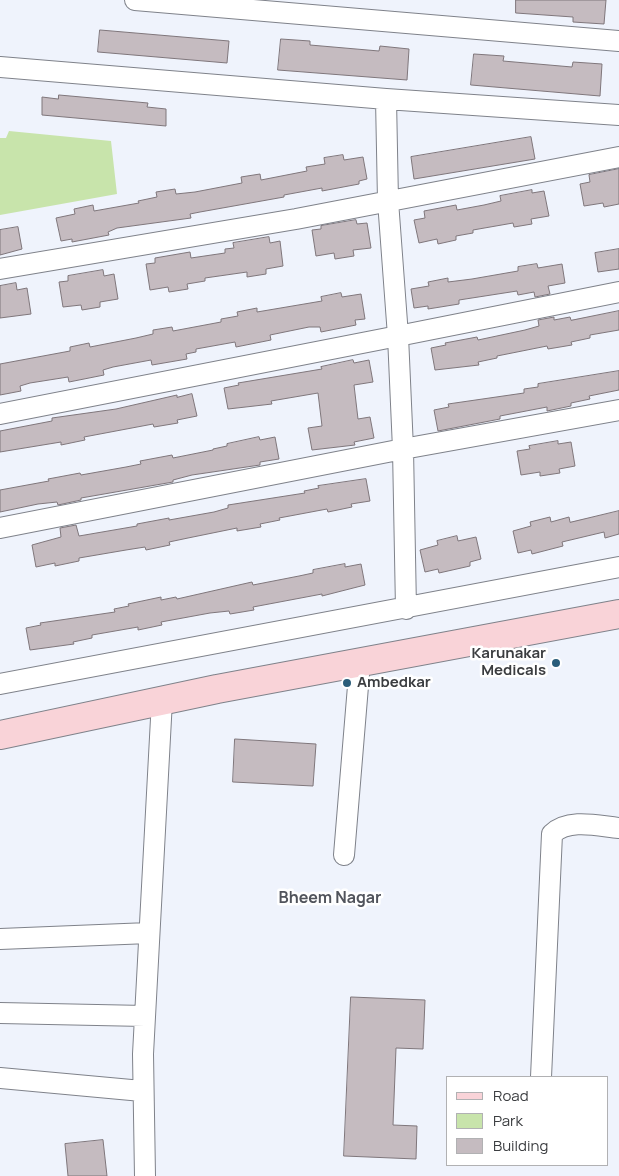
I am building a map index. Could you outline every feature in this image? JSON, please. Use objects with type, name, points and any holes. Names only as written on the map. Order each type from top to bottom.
[{"type":"main road","points":[[0,717],[619,596]]},
{"type":"main road","points":[[0,735],[162,700],[619,614]]},
{"type":"street","points":[[135,0],[619,41]]},
{"type":"street","points":[[0,67],[386,99],[619,115]]},
{"type":"street","points":[[386,99],[388,201],[398,336],[403,448],[406,609]]},
{"type":"street","points":[[0,269],[388,201],[619,157]]},
{"type":"street","points":[[0,414],[619,292]]},
{"type":"street","points":[[0,528],[403,448],[619,410]]},
{"type":"street","points":[[0,684],[619,568]]},
{"type":"street","points":[[344,855],[360,662]]},
{"type":"street","points":[[144,1176],[142,1091],[162,700]]},
{"type":"street","points":[[541,1076],[552,834],[560,827],[572,824],[619,828]]},
{"type":"street","points":[[0,939],[149,933]]},
{"type":"street","points":[[0,1013],[145,1016]]},
{"type":"street","points":[[0,1078],[142,1091]]},
{"type":"green space","points":[[9,131],[111,141],[117,194],[0,215],[0,138],[6,138]]},
{"type":"building","points":[[516,0],[606,0],[604,24],[573,22],[573,17],[516,13]]},
{"type":"building","points":[[100,30],[229,41],[227,63],[98,52]]},
{"type":"building","points":[[281,39],[310,41],[310,45],[379,51],[380,46],[409,49],[407,80],[278,70]]},
{"type":"building","points":[[474,54],[504,56],[503,61],[572,67],[573,62],[602,64],[600,96],[471,85]]},
{"type":"building","points":[[59,95],[148,103],[147,107],[166,109],[166,126],[42,115],[42,97],[58,99]]},
{"type":"building","points":[[531,137],[535,159],[414,179],[411,157]]},
{"type":"building","points":[[343,155],[344,160],[363,157],[367,179],[359,181],[359,184],[322,191],[322,188],[190,214],[191,218],[117,228],[108,232],[109,235],[72,242],[72,239],[61,241],[56,218],[75,214],[74,209],[93,205],[94,211],[139,203],[138,201],[157,197],[156,192],[175,189],[176,194],[195,192],[242,183],[241,177],[260,174],[261,180],[307,171],[306,167],[325,164],[324,158]]},
{"type":"building","points":[[619,169],[619,204],[604,207],[603,203],[584,206],[580,184],[590,182],[589,175]]},
{"type":"building","points":[[532,190],[532,193],[544,191],[549,216],[531,219],[532,224],[514,227],[513,223],[473,230],[473,233],[456,236],[456,240],[438,244],[437,239],[419,243],[414,220],[425,218],[424,211],[456,205],[457,210],[484,205],[501,201],[500,196]]},
{"type":"building","points":[[356,220],[357,224],[367,223],[371,248],[353,250],[354,256],[335,259],[334,253],[316,256],[312,230],[321,229],[321,226]]},
{"type":"building","points":[[18,227],[22,249],[0,255],[0,230]]},
{"type":"building","points":[[269,237],[270,243],[280,241],[283,266],[266,269],[266,274],[247,277],[247,272],[205,278],[205,281],[187,284],[188,289],[169,292],[168,287],[150,290],[146,264],[155,263],[155,258],[190,252],[191,258],[225,253],[225,249],[234,248],[233,243]]},
{"type":"building","points":[[619,249],[619,269],[598,272],[595,253]]},
{"type":"building","points":[[537,264],[538,268],[562,264],[565,283],[548,286],[550,294],[535,297],[534,292],[518,295],[517,291],[459,300],[459,304],[428,309],[428,306],[414,308],[411,289],[429,286],[428,282],[448,278],[448,282],[472,279],[518,271],[518,267]]},
{"type":"building","points":[[103,270],[104,276],[114,274],[118,299],[100,302],[100,307],[82,310],[81,305],[63,307],[59,282],[68,281],[68,276]]},
{"type":"building","points":[[16,283],[17,290],[27,288],[31,314],[0,318],[0,286]]},
{"type":"building","points":[[341,293],[342,297],[361,294],[365,319],[355,320],[356,325],[321,332],[320,327],[309,327],[270,335],[271,340],[236,347],[235,342],[196,349],[196,352],[186,354],[187,359],[152,365],[151,360],[113,367],[103,370],[104,375],[69,382],[68,377],[30,383],[20,386],[21,391],[0,395],[0,364],[70,351],[70,347],[89,343],[90,347],[136,338],[153,334],[153,330],[172,327],[173,331],[221,322],[221,319],[238,316],[237,312],[257,308],[257,312],[322,301],[321,297]]},
{"type":"building","points":[[619,311],[619,330],[590,335],[590,338],[571,342],[572,345],[548,349],[547,346],[497,356],[497,358],[478,362],[479,365],[435,370],[431,348],[446,345],[445,343],[477,337],[478,340],[525,330],[539,326],[538,320],[554,317],[554,320],[570,317],[571,320]]},
{"type":"building","points":[[353,360],[354,363],[369,360],[373,382],[354,385],[358,419],[370,417],[374,438],[354,442],[355,445],[312,450],[308,428],[322,426],[318,393],[271,401],[272,404],[228,409],[224,388],[239,385],[238,383],[322,369],[321,367]]},
{"type":"building","points":[[619,371],[619,390],[589,396],[590,399],[571,403],[571,406],[547,411],[547,407],[500,416],[500,419],[438,431],[434,410],[449,407],[448,404],[524,393],[524,389],[538,387],[538,384]]},
{"type":"building","points":[[192,394],[197,416],[177,420],[178,423],[154,427],[153,424],[84,437],[85,440],[61,445],[61,442],[0,452],[0,431],[52,421],[52,418],[116,409],[177,395],[177,397]]},
{"type":"building","points":[[259,437],[260,440],[275,437],[279,459],[260,462],[260,465],[192,475],[173,480],[173,482],[81,498],[81,500],[58,505],[57,502],[38,504],[0,512],[0,490],[80,473],[81,475],[141,464],[140,461],[172,455],[173,458],[213,450],[227,446],[227,444]]},
{"type":"building","points":[[558,441],[558,444],[571,442],[575,466],[559,469],[560,473],[540,476],[540,472],[521,475],[517,451],[530,449],[529,446]]},
{"type":"building","points":[[366,479],[370,501],[351,504],[352,507],[328,512],[327,509],[279,518],[280,520],[260,524],[261,527],[237,531],[237,528],[169,542],[170,545],[146,550],[145,547],[79,558],[79,561],[55,566],[55,563],[36,567],[32,545],[61,537],[60,528],[76,525],[79,536],[137,526],[137,524],[169,518],[169,520],[214,512],[228,508],[228,505],[305,493],[304,491],[319,488],[318,486]]},
{"type":"building","points":[[619,511],[619,534],[605,538],[604,532],[562,542],[563,546],[532,554],[531,550],[518,553],[513,531],[531,526],[530,522],[550,517],[551,522],[569,517],[570,522]]},
{"type":"building","points":[[457,536],[458,541],[476,537],[481,559],[470,562],[470,566],[439,573],[438,569],[425,572],[420,550],[438,545],[437,541]]},
{"type":"building","points":[[345,564],[345,567],[361,564],[365,585],[322,596],[322,594],[253,607],[254,610],[230,614],[229,611],[210,613],[161,622],[162,625],[138,630],[138,627],[92,635],[92,638],[73,642],[74,644],[30,650],[26,628],[41,625],[40,623],[115,612],[114,609],[129,606],[128,604],[161,597],[161,600],[176,597],[177,599],[252,582],[253,585],[299,576],[313,573],[313,570]]},
{"type":"building","points":[[235,739],[316,744],[313,786],[233,782]]},
{"type":"building","points":[[351,997],[425,1000],[423,1049],[396,1048],[393,1125],[417,1126],[416,1159],[344,1156]]},
{"type":"building","points":[[103,1140],[107,1176],[68,1176],[65,1144]]},
{"type":"place","name":"Karunakar Medicals","points":[[556,663]]},
{"type":"place","name":"Ambedkar","points":[[347,683]]},
{"type":"district","name":"Bheem Nagar","points":[[330,899]]}]
